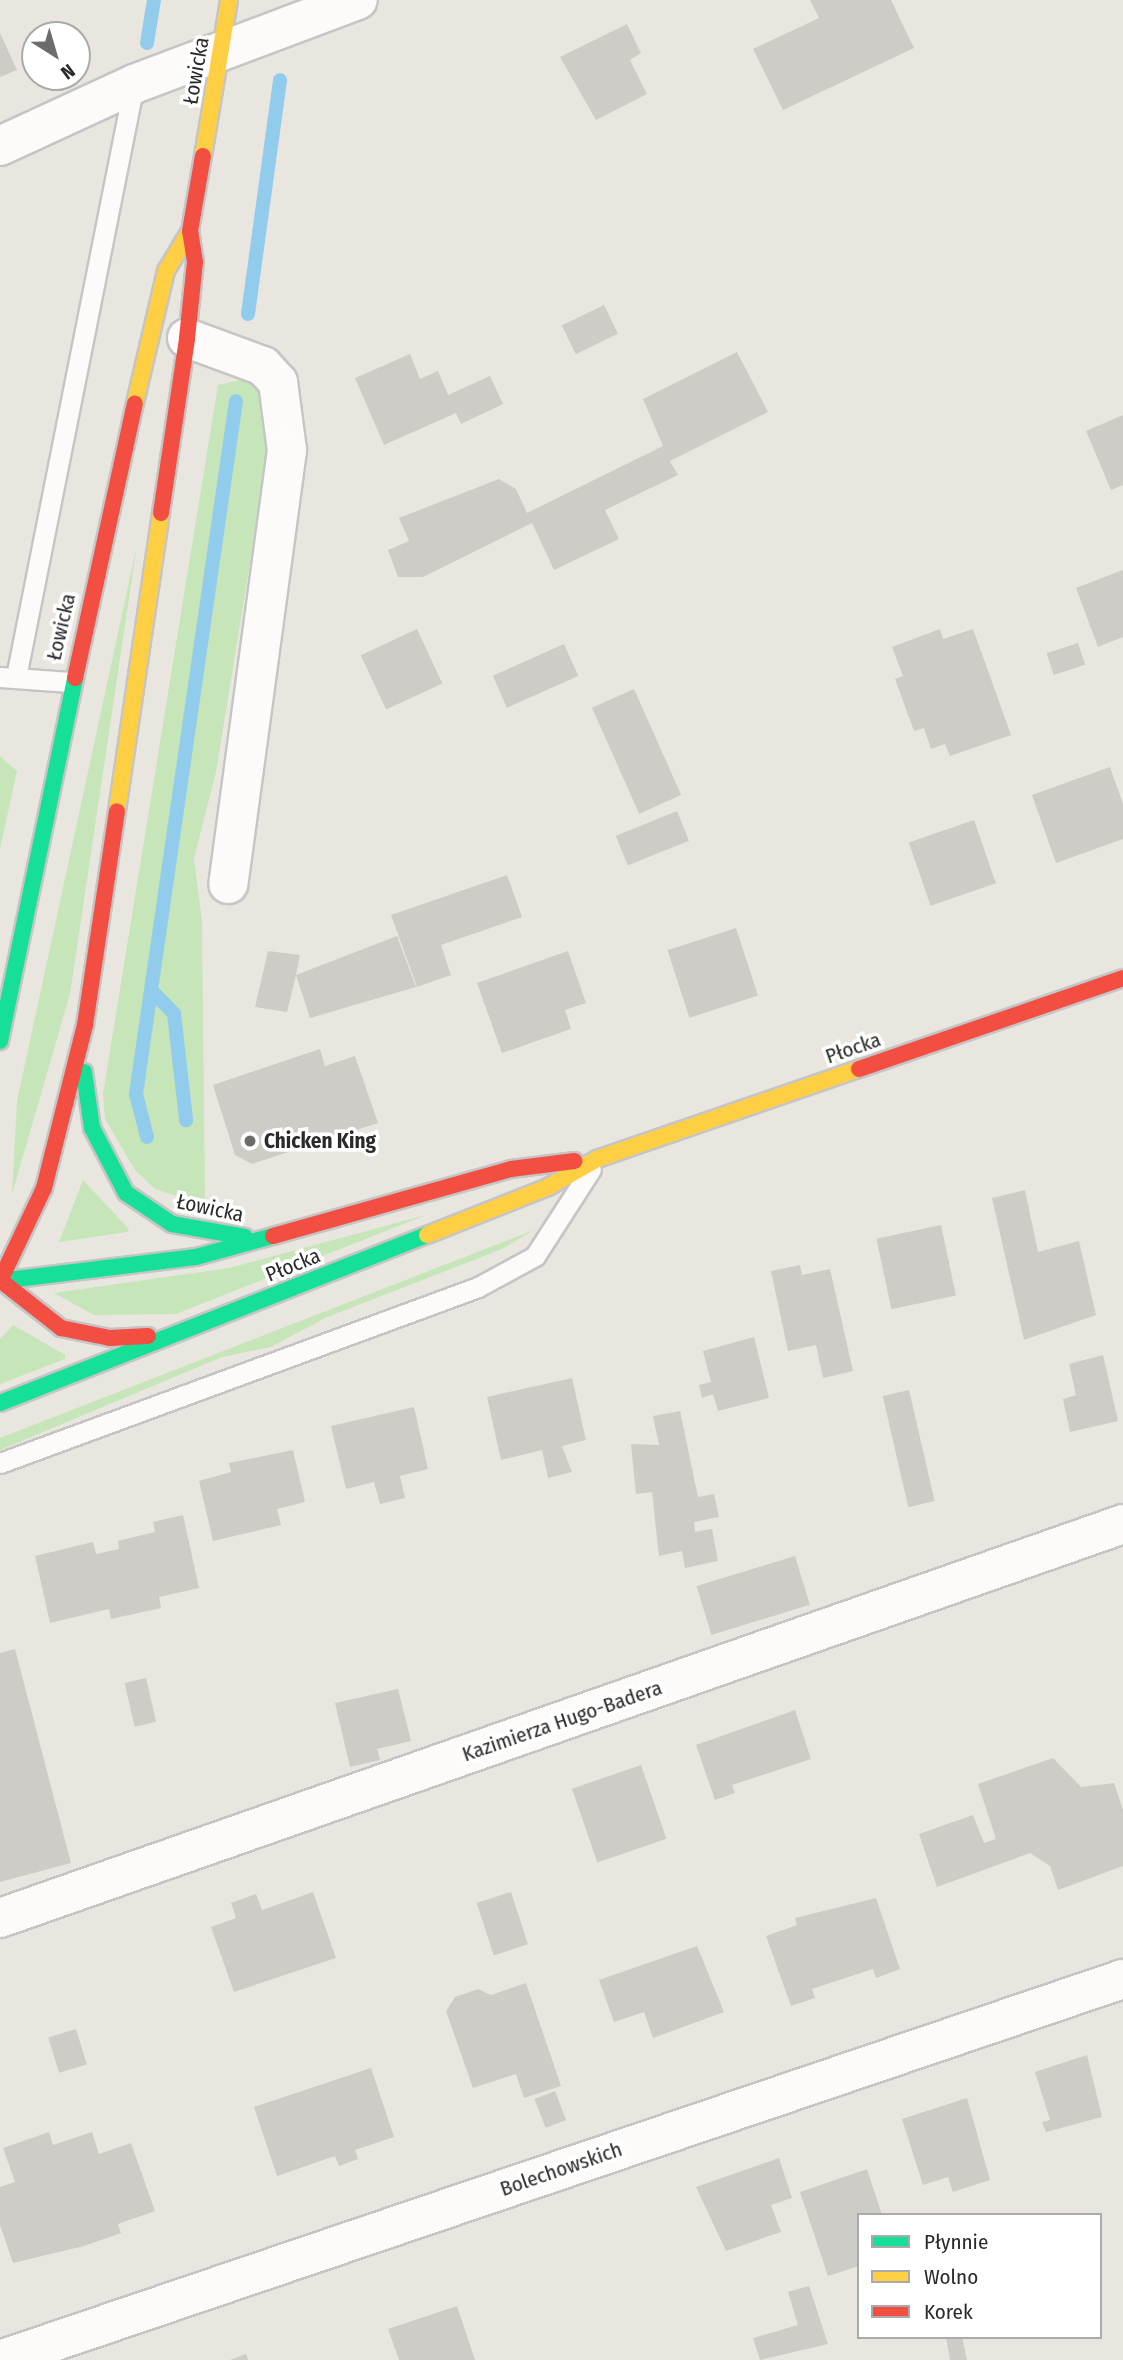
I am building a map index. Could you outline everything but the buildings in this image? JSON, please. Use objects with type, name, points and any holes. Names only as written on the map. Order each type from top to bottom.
[{"type":"street","name":"Łowicka","points":[[0,1280],[59,1143],[85,1025],[187,338],[195,262],[190,231],[229,0]]},
{"type":"street","points":[[0,146],[134,84],[220,55],[358,0]]},
{"type":"street","name":"Łowicka","points":[[0,1041],[70,682],[166,271],[190,231]]},
{"type":"street","points":[[187,338],[263,366],[278,382],[286,428],[228,884]]},
{"type":"street","name":"Płocka","points":[[0,1404],[548,1187],[597,1159],[1123,978]]},
{"type":"street","name":"Łowicka","points":[[85,1025],[88,1109],[106,1164],[126,1193],[172,1224],[261,1238]]},
{"type":"street","name":"Płocka","points":[[0,1280],[196,1257],[511,1169],[597,1159]]},
{"type":"street","points":[[0,1280],[46,1320],[83,1335],[133,1338],[188,1330]]},
{"type":"street","name":"Kazimierza Hugo-Badera","points":[[0,1918],[1123,1524]]},
{"type":"street","name":"Bolechowskich","points":[[0,2360],[1123,1979]]},
{"type":"lane","points":[[70,682],[8,677],[134,84]]},
{"type":"lane","points":[[0,1463],[478,1287],[535,1255],[597,1159]]},
{"type":"green space","points":[[249,378],[275,409],[216,772],[194,858],[202,921],[205,1205],[155,1189],[135,1170],[105,1119],[103,1094],[218,385]]},
{"type":"green space","points":[[137,545],[70,994],[12,1194],[17,1101]]},
{"type":"green space","points":[[0,756],[17,771],[0,849]]},
{"type":"green space","points":[[83,1180],[129,1229],[127,1232],[59,1242]]},
{"type":"green space","points":[[426,1215],[176,1314],[94,1315],[54,1293],[229,1268]]},
{"type":"green space","points":[[534,1230],[502,1249],[325,1318],[271,1347],[222,1357],[0,1450],[0,1438]]},
{"type":"green space","points":[[13,1325],[65,1355],[65,1359],[0,1384],[0,1339]]},
{"type":"waterway","points":[[147,43],[154,0]]},
{"type":"waterway","points":[[248,314],[280,80]]},
{"type":"waterway","points":[[147,1137],[136,1094],[236,401]]},
{"type":"waterway","points":[[154,993],[174,1014],[186,1120]]},
{"type":"traffic: fast","points":[[0,1041],[75,678]]},
{"type":"traffic: fast","points":[[84,1072],[92,1128],[126,1193],[172,1224],[245,1237]]},
{"type":"traffic: fast","points":[[0,1403],[427,1235]]},
{"type":"traffic: fast","points":[[0,1281],[196,1257],[273,1236]]},
{"type":"traffic: slow","points":[[203,156],[229,0]]},
{"type":"traffic: slow","points":[[135,403],[166,271],[190,231]]},
{"type":"traffic: slow","points":[[117,811],[161,513]]},
{"type":"traffic: slow","points":[[427,1235],[548,1187],[597,1159],[859,1069]]},
{"type":"traffic: jam","points":[[161,513],[187,338],[195,262],[190,231],[203,156]]},
{"type":"traffic: jam","points":[[75,678],[135,403]]},
{"type":"traffic: jam","points":[[0,1281],[44,1188],[85,1025],[117,811]]},
{"type":"traffic: jam","points":[[859,1069],[1123,978]]},
{"type":"traffic: jam","points":[[273,1236],[511,1169],[574,1161]]},
{"type":"traffic: jam","points":[[0,1280],[61,1328],[110,1338],[148,1336]]},
{"type":"place","name":"Chicken King","points":[[250,1141]]}]
